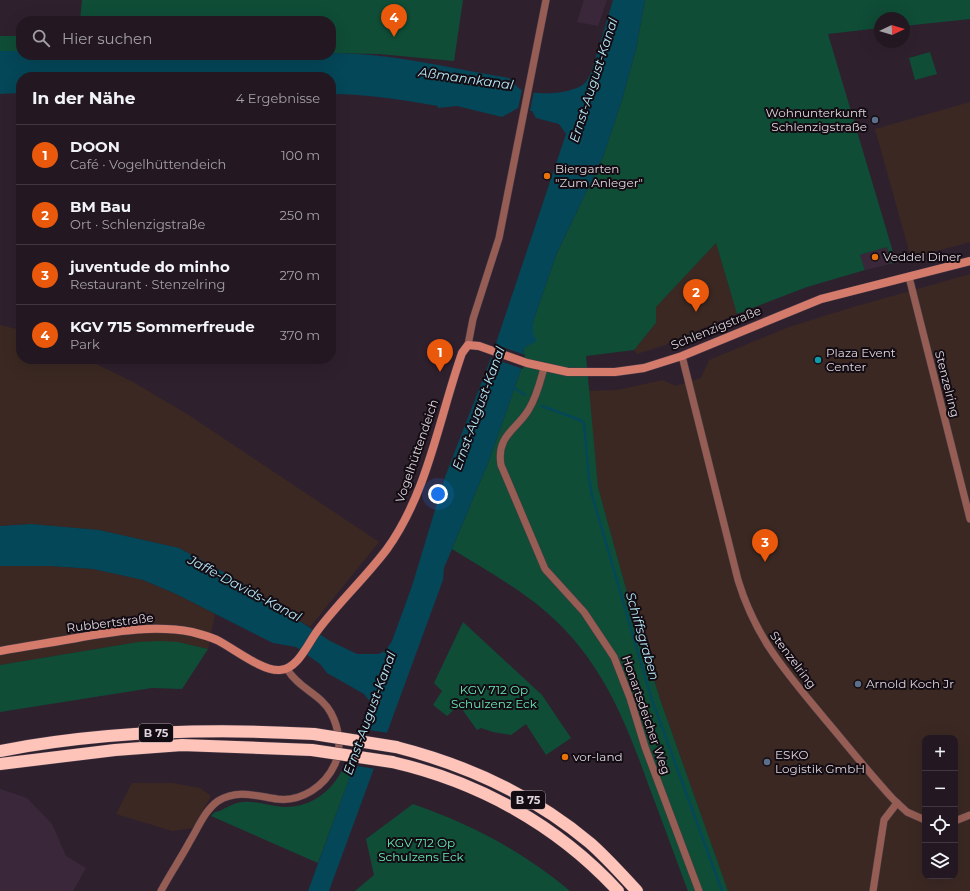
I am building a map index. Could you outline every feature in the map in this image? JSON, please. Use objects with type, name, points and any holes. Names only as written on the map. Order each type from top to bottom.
[{"type":"highway","name":"B 75","points":[[0,750],[67,741],[166,732],[268,731],[314,734],[396,747],[454,764],[501,784],[529,800],[562,821],[591,844],[637,891]]},
{"type":"highway","name":"B 75","points":[[0,764],[115,750],[182,745],[312,750],[392,762],[419,768],[451,779],[503,801],[540,824],[574,849],[618,891]]},
{"type":"street","name":"Vogelhüttendeich","points":[[287,668],[297,660],[317,631],[388,548],[409,510],[442,418],[462,353],[468,346],[473,319],[499,238],[546,0]]},
{"type":"street","name":"Schlenzigstraße","points":[[468,346],[474,345],[488,349],[544,368],[584,373],[615,372],[644,368],[682,356],[821,299],[970,261]]},
{"type":"street","name":"Stenzelring","points":[[909,277],[970,519]]},
{"type":"street","name":"Stenzelring","points":[[682,356],[738,580],[752,619],[767,647],[787,674],[897,803],[907,812],[922,819]]},
{"type":"street","name":"Honartsdeicher Weg","points":[[544,368],[536,396],[528,411],[504,440],[500,453],[501,465],[545,569],[584,612],[614,657],[630,698],[645,747],[699,891]]},
{"type":"street","name":"Rubbertstraße","points":[[0,651],[115,632],[143,629],[167,629],[192,632],[216,640],[273,670],[287,668]]},
{"type":"street","points":[[161,891],[204,818],[216,802],[229,796],[240,794],[277,799],[297,797],[316,788],[332,770],[338,756],[339,741],[337,727],[332,715],[324,703],[295,680],[287,668]]},
{"type":"street","points":[[873,891],[884,820],[897,803]]},
{"type":"street","points":[[958,820],[970,815]]},
{"type":"shaded area","points":[[584,0],[607,0],[598,26],[577,22]]},
{"type":"shaded area","points":[[970,102],[970,242],[911,258],[875,129]]},
{"type":"shaded area","points":[[716,243],[737,314],[665,345],[637,354],[634,350],[656,323],[656,307]]},
{"type":"shaded area","points":[[887,247],[891,264],[865,270],[860,255]]},
{"type":"shaded area","points":[[970,274],[970,891],[728,891],[660,699],[625,585],[598,487],[587,391],[617,390],[663,380],[676,386],[701,378],[709,360],[789,327]]},
{"type":"shaded area","points":[[0,325],[16,329],[16,364],[96,364],[133,382],[187,414],[379,542],[310,627],[229,575],[179,548],[99,530],[31,524],[0,526]]},
{"type":"shaded area","points":[[0,566],[50,566],[93,569],[143,580],[176,594],[215,614],[208,649],[178,642],[138,642],[0,665]]},
{"type":"shaded area","points":[[132,783],[173,783],[200,788],[211,796],[193,828],[172,831],[116,814]]},
{"type":"shaded area","points":[[0,789],[27,798],[52,824],[66,856],[86,868],[73,891],[0,891]]},
{"type":"green space","points":[[82,0],[463,0],[454,61],[379,54],[336,53],[336,16],[80,16]]},
{"type":"green space","points":[[645,0],[970,0],[970,19],[910,25],[910,12],[874,12],[874,29],[828,34],[896,262],[891,264],[887,247],[860,255],[865,270],[807,287],[737,314],[716,243],[656,307],[656,323],[634,350],[586,356],[598,487],[625,585],[660,699],[728,891],[688,891],[640,762],[619,712],[608,689],[594,666],[578,645],[560,624],[528,597],[452,549],[488,463],[522,367],[524,348],[529,343],[532,336],[533,322],[556,255],[603,157],[622,100],[636,49]]},
{"type":"green space","points":[[0,36],[16,36],[16,51],[0,51]]},
{"type":"green space","points":[[930,52],[937,74],[915,80],[909,58]]},
{"type":"green space","name":"KGV 712 Op Schulzenz Eck","points":[[463,622],[542,695],[571,738],[546,755],[526,724],[511,735],[481,728],[477,730],[459,705],[447,716],[433,705],[442,691],[434,683]]},
{"type":"green space","points":[[138,642],[178,642],[208,649],[182,689],[152,688],[0,712],[0,665]]},
{"type":"green space","points":[[345,764],[354,766],[318,863],[211,816],[215,812],[239,802],[253,802],[283,807],[294,807],[312,801],[321,796],[335,782]]},
{"type":"green space","name":"KGV 712 Op Schulzens Eck","points":[[413,804],[456,821],[496,840],[534,863],[570,891],[355,891],[374,875],[366,839]]},
{"type":"water","points":[[613,0],[645,0],[636,49],[622,100],[603,157],[556,255],[533,322],[533,333],[537,341],[524,348],[522,367],[488,463],[444,568],[443,580],[329,891],[308,891],[359,752],[371,703],[364,694],[327,673],[320,664],[296,647],[273,643],[176,594],[143,580],[93,569],[50,566],[0,566],[0,526],[31,524],[99,530],[179,548],[229,575],[330,641],[357,654],[379,654],[386,650],[392,641],[412,586],[445,477],[491,358],[566,134],[559,124],[536,118],[532,111],[518,108],[502,117],[457,106],[438,108],[438,106],[384,98],[336,94],[336,72],[16,72],[16,93],[0,94],[0,51],[16,51],[16,60],[336,60],[336,53],[353,54],[398,58],[509,78],[522,90],[536,93],[555,93],[572,90],[585,83],[591,73]]},
{"type":"pier","points":[[522,89],[534,91],[530,111],[518,109]]},
{"type":"pier","points":[[494,344],[525,355],[523,369],[489,357]]},
{"type":"pier","points":[[363,729],[388,733],[375,769],[352,765]]},
{"type":"waterway","name":"Schiffsgraben","points":[[512,386],[525,395]]},
{"type":"waterway","name":"Schiffsgraben","points":[[542,406],[580,420],[584,423],[589,479],[592,495],[651,697],[722,891]]},
{"type":"place","name":"KGV 715 Sommerfreude","points":[[394,37]]},
{"type":"place","name":"Wohnunterkunft Schlenzigstraße","points":[[875,120]]},
{"type":"place","name":"Biergarten \"Zum Anleger\"","points":[[547,176]]},
{"type":"place","name":"Veddel Diner","points":[[875,257]]},
{"type":"place","name":"BM Bau","points":[[696,312]]},
{"type":"place","name":"Plaza Event Center","points":[[818,360]]},
{"type":"place","name":"DOON","points":[[440,372]]},
{"type":"place","name":"juventude do minho","points":[[765,562]]},
{"type":"place","name":"Arnold Koch Jr","points":[[858,684]]},
{"type":"place","name":"vor-land","points":[[565,757]]},
{"type":"place","name":"ESKO Logistik GmbH","points":[[767,762]]},
{"type":"water label","name":"Aßmannkanal","points":[[466,78]]},
{"type":"water label","name":"Ernst-August-Kanal","points":[[593,80]]},
{"type":"water label","name":"Ernst-August-Kanal","points":[[478,408]]},
{"type":"water label","name":"Jaffe-Davids-Kanal","points":[[245,588]]},
{"type":"water label","name":"Ernst-August-Kanal","points":[[369,713]]}]
